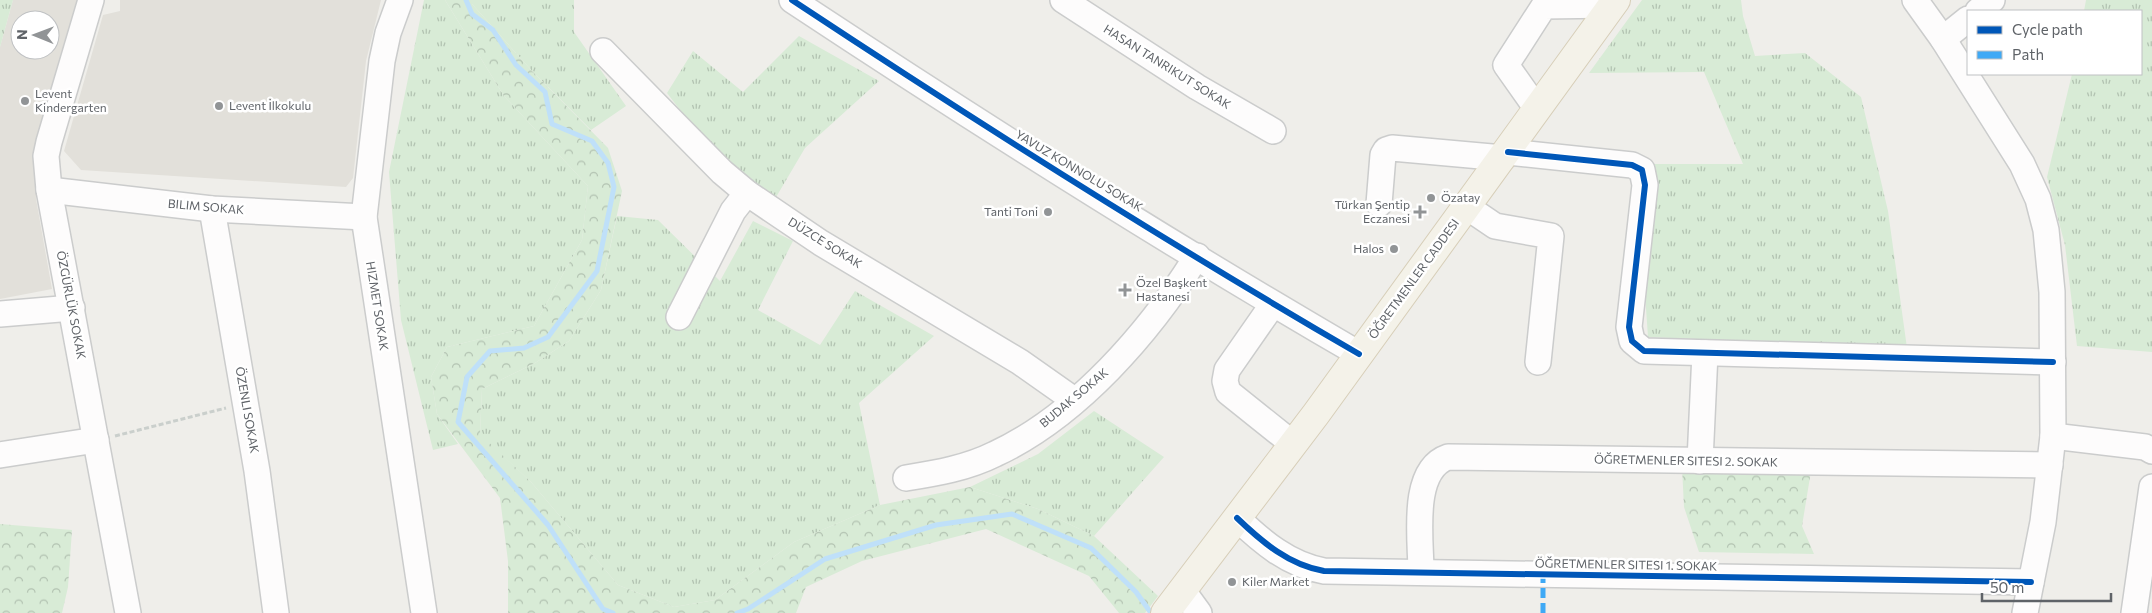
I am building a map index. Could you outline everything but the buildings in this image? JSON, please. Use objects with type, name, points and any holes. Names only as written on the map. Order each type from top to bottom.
[{"type":"main road","name":"ÖĞRETMENLER CADDESI","points":[[1174,602],[1294,444],[1614,2]]},
{"type":"street","name":"ÖZGÜRLÜK SOKAK","points":[[92,0],[47,149],[50,190],[128,613]]},
{"type":"street","name":"HIZMET SOKAK","points":[[400,0],[388,33],[382,61],[364,217],[424,613]]},
{"type":"street","name":"YAVUZ KONNOLU SOKAK","points":[[792,0],[1028,154],[1273,304],[1359,354]]},
{"type":"street","name":"HASAN TANRIKUT SOKAK","points":[[1065,0],[1197,87],[1273,131]]},
{"type":"street","points":[[1915,0],[1943,39],[2022,164],[2038,200],[2049,250],[2053,362],[2053,436],[2043,522],[2025,613]]},
{"type":"street","points":[[1979,10],[1992,0]]},
{"type":"street","points":[[1537,109],[1506,65],[1544,6],[1614,2]]},
{"type":"street","points":[[1943,39],[1967,20]]},
{"type":"street","name":"DÜZCE SOKAK","points":[[603,51],[722,172],[747,193],[821,243],[997,347],[1074,400]]},
{"type":"street","points":[[1379,204],[1383,155],[1386,150],[1392,148],[1632,165],[1642,170],[1645,181],[1629,327],[1630,337],[1644,351],[2053,362]]},
{"type":"street","name":"BILIM SOKAK","points":[[50,190],[212,209],[364,217]]},
{"type":"street","points":[[679,317],[733,211],[747,193]]},
{"type":"street","points":[[1467,206],[1495,226],[1551,236],[1538,362]]},
{"type":"street","name":"ÖZENLI SOKAK","points":[[212,209],[246,403],[276,613]]},
{"type":"street","name":"BUDAK SOKAK","points":[[906,478],[947,471],[995,454],[1032,433],[1099,379],[1146,328],[1182,281],[1197,256]]},
{"type":"street","points":[[1273,304],[1227,370],[1224,381],[1228,392],[1294,444]]},
{"type":"street","points":[[0,314],[72,308]]},
{"type":"street","points":[[1700,461],[1705,353]]},
{"type":"street","points":[[2053,436],[2146,447],[2152,451]]},
{"type":"street","points":[[0,455],[96,440]]},
{"type":"street","name":"ÖĞRETMENLER SITESI 2. SOKAK","points":[[1421,572],[1422,490],[1432,467],[1440,460],[1460,456],[2050,465]]},
{"type":"street","points":[[2134,613],[2152,487]]},
{"type":"street","name":"ÖĞRETMENLER SITESI 1. SOKAK","points":[[1237,518],[1258,539],[1286,558],[1304,566],[1324,571],[2031,582]]},
{"type":"street","points":[[1174,602],[1199,613]]},
{"type":"path","points":[[96,440],[246,403]]},
{"type":"shaded area","name":"Levent Kindergarten","points":[[13,0],[78,0],[35,152],[36,199],[52,289],[0,299],[0,47],[10,11],[10,60],[60,60],[60,10],[10,10]]},
{"type":"shaded area","name":"Levent İlkokulu","points":[[120,0],[381,0],[366,61],[353,178],[346,187],[81,170],[64,151],[103,15],[120,11]]},
{"type":"green space","points":[[0,0],[13,0],[10,10],[0,47]]},
{"type":"green space","points":[[424,0],[445,0],[504,96],[588,186],[582,240],[534,326],[447,347],[431,377],[437,414],[458,444],[433,450],[401,320],[389,172]]},
{"type":"green space","points":[[445,0],[472,0],[472,4],[533,72],[608,148],[622,191],[601,290],[569,341],[535,363],[482,389],[480,434],[531,482],[618,585],[674,607],[715,600],[794,542],[880,505],[970,487],[1038,509],[1094,536],[1158,596],[1145,613],[1119,613],[1089,576],[986,529],[862,561],[806,587],[796,613],[508,613],[508,561],[500,498],[437,414],[431,377],[447,347],[534,326],[582,240],[588,186],[504,96]]},
{"type":"green space","points":[[472,0],[574,0],[574,32],[626,106],[591,130],[533,72],[472,4]]},
{"type":"green space","points":[[1642,0],[1741,0],[1743,16],[1755,56],[1805,53],[1861,97],[1888,211],[1907,348],[1648,337],[1636,164],[1743,164],[1704,72],[1589,73]]},
{"type":"green space","points":[[2086,0],[2152,0],[2152,352],[2077,346],[2065,245],[2047,177],[2072,75],[2142,75],[2142,10],[2084,10]]},
{"type":"green space","points":[[799,36],[879,81],[805,148],[772,204],[710,149],[667,93],[693,51],[743,92]]},
{"type":"green space","points":[[617,216],[658,220],[720,281],[753,221],[793,241],[758,310],[820,345],[855,291],[934,336],[859,403],[880,505],[794,542],[715,600],[674,607],[618,585],[531,482],[480,435],[482,389],[535,363],[569,341],[601,290]]},
{"type":"green space","points":[[1094,411],[1164,457],[1094,536],[1038,509],[970,487],[1038,454]]},
{"type":"green space","points":[[1812,465],[1802,526],[1814,554],[1699,552],[1684,507],[1682,467]]},
{"type":"green space","points":[[0,524],[72,530],[68,587],[62,613],[0,613]]},
{"type":"waterway","points":[[466,0],[472,14],[493,30],[516,65],[545,92],[552,124],[592,141],[608,163],[614,187],[597,271],[548,337],[524,348],[490,351],[467,377],[458,422],[548,525],[603,609],[613,613]]},
{"type":"waterway","points":[[737,613],[748,609],[825,559],[936,525],[1012,514],[1091,548],[1136,592],[1151,613]]},
{"type":"marked path","points":[[1543,575],[1543,613]]},
{"type":"cycle path","points":[[792,0],[1073,181],[1215,269],[1359,354]]},
{"type":"cycle path","points":[[1508,152],[1632,165],[1642,170],[1645,185],[1629,327],[1632,341],[1644,351],[2053,362]]},
{"type":"cycle path","points":[[1237,518],[1266,544],[1288,558],[1299,564],[1324,571],[2031,582]]},
{"type":"place","name":"Levent Kindergarten","points":[[25,101]]},
{"type":"place","name":"Levent İlkokulu","points":[[219,106]]},
{"type":"place","name":"Özatay","points":[[1431,198]]},
{"type":"place","name":"Tanti Toni","points":[[1048,212]]},
{"type":"place","name":"Türkan Şentip Eczanesi","points":[[1420,212]]},
{"type":"place","name":"Halos","points":[[1394,249]]},
{"type":"place","name":"Özel Başkent Hastanesi","points":[[1125,290]]},
{"type":"place","name":"Kiler Market","points":[[1232,582]]}]
